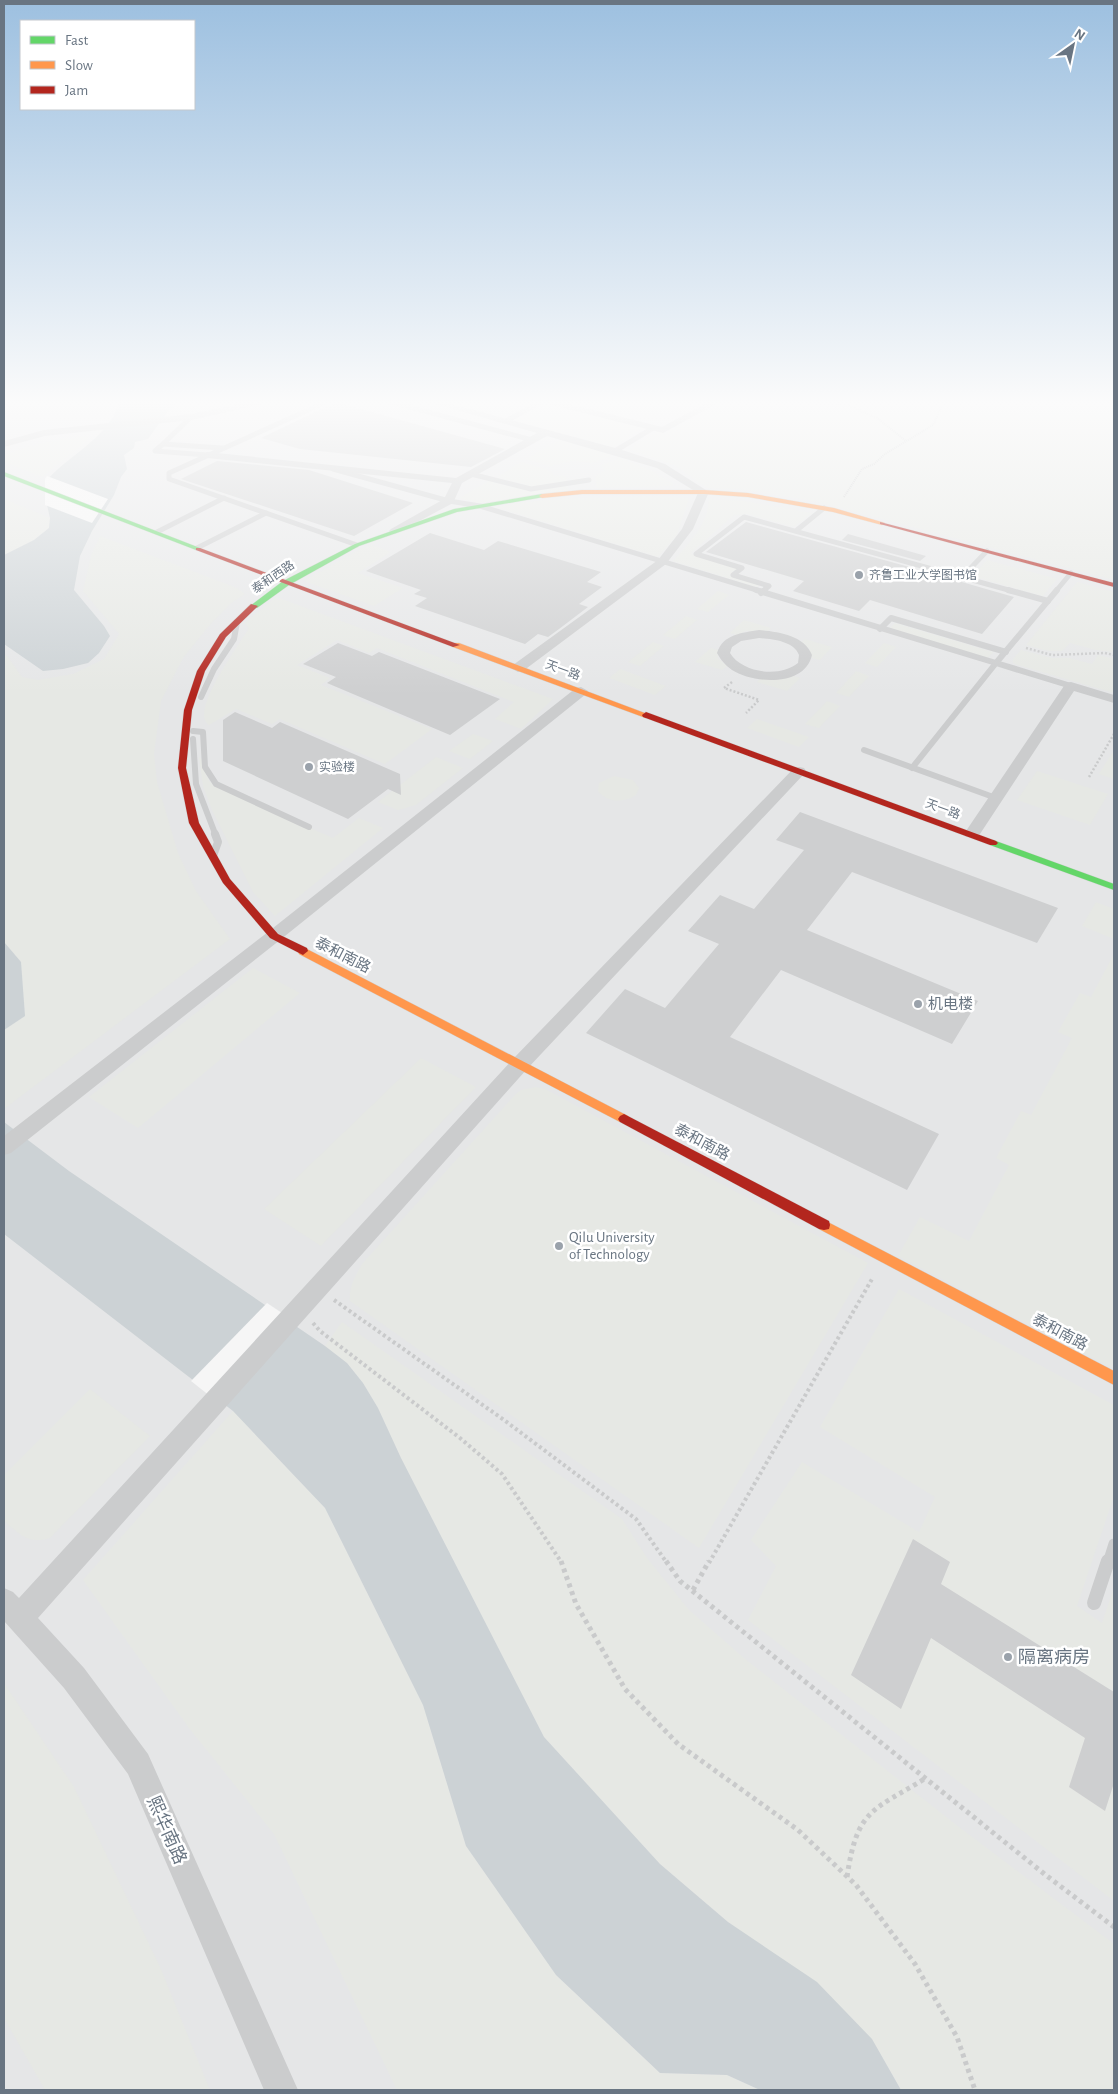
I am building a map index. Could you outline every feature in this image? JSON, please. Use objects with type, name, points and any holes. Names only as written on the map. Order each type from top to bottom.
[{"type":"street","name":"天一路","points":[[69,500],[286,583],[1114,887]]},
{"type":"street","name":"泰和西路","points":[[274,936],[226,880],[194,823],[182,768],[188,710],[201,671],[223,636],[253,608],[286,583],[357,545],[456,510],[512,500]]},
{"type":"street","points":[[518,668],[662,562],[680,544],[691,525],[701,500]]},
{"type":"street","name":"泰和西路","points":[[771,500],[829,509],[1114,585]]},
{"type":"street","points":[[385,536],[449,501]]},
{"type":"street","points":[[759,634],[784,637],[794,642],[806,654],[805,661],[801,667],[793,672],[770,676],[744,672],[726,661],[723,654],[728,642],[736,638],[759,634]]},
{"type":"street","points":[[972,834],[1071,686],[1114,699]]},
{"type":"street","points":[[4,1147],[274,936],[581,691]]},
{"type":"street","points":[[12,1609],[180,1440],[520,1064],[799,771]]},
{"type":"street","name":"泰和南路","points":[[274,936],[1114,1378]]},
{"type":"street","name":"熙华南路","points":[[12,1609],[74,1678],[138,1764],[281,2090]]},
{"type":"lane","points":[[157,532],[221,500]]},
{"type":"lane","points":[[229,500],[357,545]]},
{"type":"lane","points":[[444,500],[480,506],[1071,686]]},
{"type":"lane","points":[[797,530],[829,509]]},
{"type":"lane","points":[[196,548],[266,513]]},
{"type":"lane","points":[[761,593],[769,586],[733,575],[742,568],[696,554],[744,517],[1048,600]]},
{"type":"lane","points":[[962,576],[987,551]]},
{"type":"lane","points":[[912,768],[996,663],[1071,574]]},
{"type":"lane","points":[[880,629],[891,618],[1006,652]]},
{"type":"lane","points":[[199,703],[206,684],[220,658],[235,641],[238,631],[237,622]]},
{"type":"lane","points":[[195,722],[193,731],[196,784],[218,842],[213,856]]},
{"type":"lane","points":[[193,731],[203,732],[204,767],[216,784],[309,827]]},
{"type":"lane","points":[[864,750],[996,798]]},
{"type":"lane","points":[[1094,1603],[1114,1544]]},
{"type":"path","points":[[829,509],[837,500]]},
{"type":"path","points":[[1012,645],[1052,655],[1105,653],[1114,655]]},
{"type":"path","points":[[744,672],[724,688],[760,700],[746,713]]},
{"type":"path","points":[[1089,778],[1114,734]]},
{"type":"path","points":[[694,1590],[885,1256]]},
{"type":"path","points":[[317,1288],[504,1420],[636,1519],[680,1580],[1047,1876],[1114,1927]]},
{"type":"path","points":[[299,1308],[320,1331],[460,1438],[502,1474],[561,1560],[576,1604],[625,1690],[678,1744],[798,1830],[856,1885],[915,1964],[957,2037],[975,2090]]},
{"type":"path","points":[[848,1877],[849,1860],[864,1818],[926,1778]]},
{"type":"shaded area","name":"Qilu University of Technology","points":[[4,500],[1114,500],[1114,2090],[4,2090]]},
{"type":"shaded area","points":[[4,500],[50,518],[49,528],[34,540],[4,555]]},
{"type":"shaded area","points":[[47,500],[111,500],[92,531],[80,556],[74,590],[110,636],[99,653],[88,663],[63,669],[43,671],[4,644],[4,555],[34,540],[49,528],[50,518]]},
{"type":"shaded area","points":[[466,500],[505,500],[478,503]]},
{"type":"shaded area","points":[[551,500],[688,500],[677,535],[658,557],[496,507]]},
{"type":"shaded area","points":[[709,500],[722,500],[744,501],[812,513],[794,527],[747,514],[734,515],[691,553],[737,568],[729,575],[759,585],[757,587],[673,561],[697,533],[708,508]]},
{"type":"shaded area","points":[[806,500],[1114,500],[1114,580]]},
{"type":"shaded area","points":[[100,536],[237,588],[245,594],[231,603],[208,627],[183,658],[161,701],[154,754],[157,782],[178,853],[196,891],[230,939],[4,1109],[4,1030],[25,1016],[21,962],[4,942],[4,654],[22,677],[38,680],[73,674],[104,659],[119,634],[83,591],[91,555]]},
{"type":"shaded area","points":[[371,545],[391,552],[358,573],[403,588],[374,606],[304,581],[359,550]]},
{"type":"shaded area","points":[[987,560],[1057,579],[1043,596],[972,576]]},
{"type":"shaded area","points":[[1077,582],[1114,592],[1114,652],[1096,650],[1070,643],[1062,651],[1048,651],[1026,645]]},
{"type":"shaded area","points":[[718,591],[729,595],[708,612],[697,609]]},
{"type":"shaded area","points":[[276,597],[553,699],[521,729],[495,719],[514,702],[377,648],[369,653],[337,640],[297,665],[330,678],[321,685],[432,729],[385,764],[280,719],[272,724],[236,709],[209,725],[204,718],[205,706],[218,677],[249,628],[245,623]]},
{"type":"shaded area","points":[[686,616],[697,620],[675,639],[663,635]]},
{"type":"shaded area","points":[[744,620],[771,628],[767,632],[746,631],[737,635],[730,633]]},
{"type":"shaded area","points":[[895,623],[993,652],[988,658],[890,628]]},
{"type":"shaded area","points":[[805,639],[832,647],[820,660],[812,658],[809,648],[801,643]]},
{"type":"shaded area","points":[[653,642],[664,646],[640,666],[628,662]]},
{"type":"shaded area","points":[[884,643],[896,647],[877,667],[865,663]]},
{"type":"shaded area","points":[[711,648],[718,650],[718,658],[727,666],[722,670],[695,662]]},
{"type":"shaded area","points":[[1021,650],[1052,658],[1069,658],[1092,664],[1098,655],[1114,659],[1114,693],[1013,663],[1013,659]]},
{"type":"shaded area","points":[[620,669],[666,686],[655,695],[609,678]]},
{"type":"shaded area","points":[[856,671],[869,676],[849,697],[836,693]]},
{"type":"shaded area","points":[[794,676],[800,678],[787,691],[757,682],[761,678]]},
{"type":"shaded area","points":[[827,701],[840,706],[819,728],[805,724]]},
{"type":"shaded area","points":[[757,719],[809,737],[799,747],[747,728]]},
{"type":"shaded area","points":[[473,734],[493,741],[470,759],[449,751]]},
{"type":"shaded area","points":[[1114,750],[1114,779],[1099,774]]},
{"type":"shaded area","points":[[199,757],[202,760],[207,777],[214,786],[333,838],[359,818],[383,828],[275,916],[253,892],[212,810],[203,786]]},
{"type":"shaded area","points":[[436,757],[463,768],[416,805],[398,810],[378,802]]},
{"type":"shaded area","points":[[1037,771],[1108,794],[1090,825],[1017,800]]},
{"type":"shaded area","points":[[614,776],[633,780],[639,788],[636,795],[621,800],[611,800],[602,795],[598,791],[599,783]]},
{"type":"shaded area","points":[[1096,902],[1114,909],[1114,939],[1082,926]]},
{"type":"shaded area","points":[[4,942],[21,962],[25,1016],[4,1030]]},
{"type":"shaded area","points":[[1114,954],[1114,1369],[898,1256],[920,1217],[969,1241],[1009,1165],[996,1158],[1021,1111],[1031,1115],[1072,1038],[1058,1032],[1080,993],[1091,997]]},
{"type":"shaded area","points":[[253,968],[300,993],[138,1128],[89,1097]]},
{"type":"shaded area","points":[[421,1058],[476,1087],[321,1246],[264,1209]]},
{"type":"shaded area","points":[[536,1087],[545,1089],[868,1263],[699,1548],[350,1301],[352,1286],[362,1264],[516,1094],[521,1090]]},
{"type":"shaded area","points":[[4,1122],[69,1171],[347,1363],[363,1383],[378,1408],[401,1458],[544,1737],[660,1864],[728,1922],[817,1982],[872,2039],[901,2090],[760,2090],[727,2075],[660,2073],[556,1975],[466,1846],[423,1705],[325,1508],[233,1411],[4,1234]]},
{"type":"shaded area","points":[[899,1289],[1114,1405],[1114,1496],[1077,1606],[1102,1623],[1114,1587],[1114,1901],[748,1620],[776,1566],[751,1540],[802,1462],[919,1532],[935,1497],[820,1427]]},
{"type":"shaded area","points":[[342,1322],[622,1519],[647,1558],[689,1610],[745,1659],[959,1827],[1114,1944],[1114,2090],[901,2090],[872,2039],[660,1864],[544,1737],[401,1458],[378,1408],[363,1383],[347,1363],[325,1346]]},
{"type":"shaded area","points":[[90,1389],[150,1436],[50,1538],[36,1540],[25,1537],[4,1521],[4,1475]]},
{"type":"shaded area","points":[[233,1411],[325,1508],[423,1705],[466,1846],[556,1975],[660,2073],[727,2075],[760,2090],[397,2090],[274,1834],[189,1728],[83,1580]]},
{"type":"shaded area","points":[[4,1683],[74,1787],[160,1967],[210,2090],[45,2090],[4,2018]]},
{"type":"pier","points":[[45,500],[108,500],[92,523],[45,505]]},
{"type":"pier","points":[[267,1303],[297,1323],[220,1404],[191,1381]]},
{"type":"building","points":[[244,500],[403,500],[413,503],[354,536]]},
{"type":"building","name":"齐鲁工业大学图书馆","points":[[746,522],[1014,597],[982,634],[870,600],[859,611],[793,591],[804,581],[706,552]]},
{"type":"building","points":[[430,533],[484,550],[498,541],[601,572],[587,582],[602,587],[579,604],[588,607],[559,629],[548,637],[538,634],[525,644],[415,606],[427,598],[414,594],[421,590],[366,571]]},
{"type":"building","points":[[848,534],[926,556],[920,561],[842,540]]},
{"type":"building","points":[[338,643],[372,656],[379,652],[500,699],[450,735],[327,683],[336,677],[303,664]]},
{"type":"building","name":"实验楼","points":[[235,712],[272,728],[280,722],[400,774],[401,795],[388,789],[348,819],[223,761],[223,720]]},
{"type":"building","name":"机电楼","points":[[800,812],[1058,908],[1037,943],[852,872],[807,930],[978,1001],[952,1044],[781,970],[730,1037],[939,1134],[907,1190],[586,1033],[625,989],[665,1008],[719,944],[688,931],[720,895],[754,909],[804,850],[776,840]]},
{"type":"building","name":"隔离病房","points":[[913,1539],[950,1562],[941,1584],[1114,1692],[1114,1783],[1105,1811],[1069,1787],[1085,1738],[931,1638],[901,1709],[851,1675]]},
{"type":"traffic: fast","points":[[71,500],[198,549]]},
{"type":"traffic: fast","points":[[254,606],[286,583],[357,545],[456,510],[519,500]]},
{"type":"traffic: fast","points":[[993,843],[1114,887]]},
{"type":"traffic: slow","points":[[775,500],[834,510],[882,523]]},
{"type":"traffic: slow","points":[[456,645],[646,715]]},
{"type":"traffic: slow","points":[[303,951],[624,1119]]},
{"type":"traffic: slow","points":[[824,1225],[1114,1378]]},
{"type":"traffic: jam","points":[[882,523],[1114,585]]},
{"type":"traffic: jam","points":[[198,549],[456,645]]},
{"type":"traffic: jam","points":[[254,606],[223,636],[201,671],[188,710],[182,768],[194,823],[226,881],[274,936],[303,951]]},
{"type":"traffic: jam","points":[[646,715],[993,843]]},
{"type":"traffic: jam","points":[[624,1119],[824,1225]]},
{"type":"place","name":"齐鲁工业大学图书馆","points":[[859,575]]},
{"type":"place","name":"实验楼","points":[[309,767]]},
{"type":"place","name":"机电楼","points":[[918,1004]]},
{"type":"place","name":"Qilu University of Technology","points":[[559,1246]]},
{"type":"place","name":"隔离病房","points":[[1008,1657]]}]
